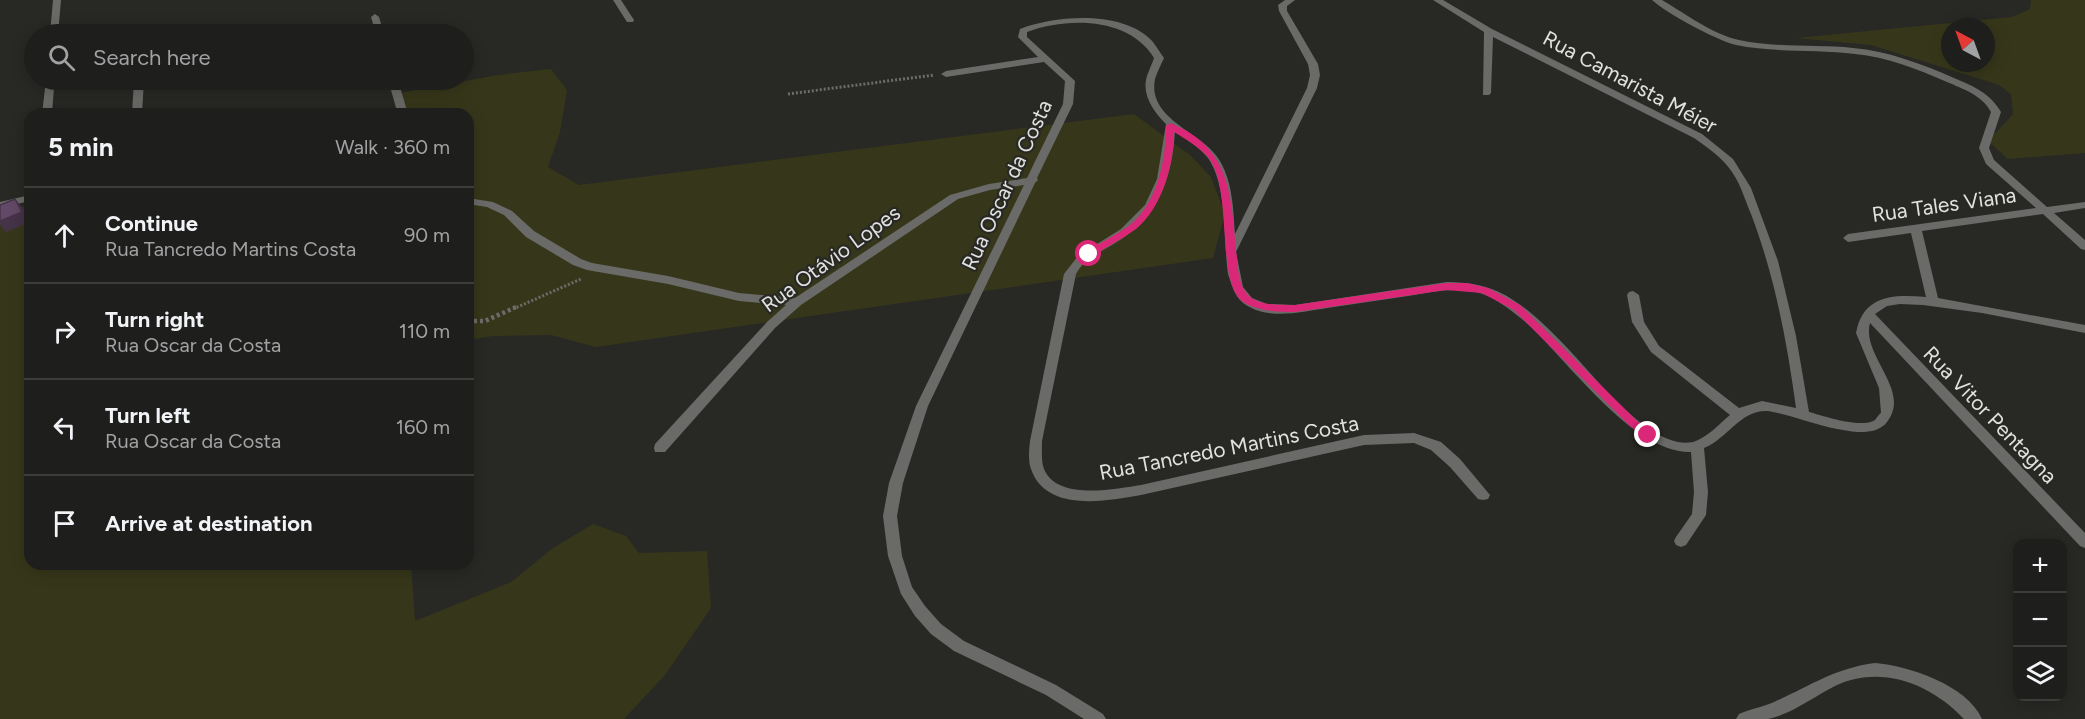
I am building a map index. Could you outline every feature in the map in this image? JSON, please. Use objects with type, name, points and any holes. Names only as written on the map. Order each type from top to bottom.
[{"type":"street","points":[[55,24],[57,0]]},
{"type":"street","points":[[617,0],[630,20]]},
{"type":"street","points":[[1232,251],[1312,88],[1315,75],[1313,64],[1282,11],[1282,5],[1291,0]]},
{"type":"street","name":"Rua Camarista Méier","points":[[1437,0],[1490,31],[1672,122],[1719,152],[1734,167],[1767,241],[1783,296],[1793,340],[1803,413]]},
{"type":"street","points":[[1656,0],[1714,34],[1736,42],[1875,54],[1933,72],[1970,89],[1985,98],[1996,112],[1984,148],[1985,154],[1996,169],[2085,246]]},
{"type":"street","points":[[375,17],[377,24]]},
{"type":"street","name":"Rua Oscar da Costa","points":[[1098,719],[1051,690],[959,646],[936,630],[906,590],[895,556],[891,516],[896,483],[922,406],[1068,105],[1071,91],[1070,81],[1022,38],[1023,31],[1034,26],[1090,21],[1110,24],[1143,38],[1158,54],[1158,62],[1150,84],[1156,104],[1170,126],[1205,148],[1217,164],[1227,199],[1234,275],[1241,295],[1260,306],[1295,309],[1446,286],[1467,286],[1485,290],[1517,308],[1633,423],[1648,435],[1682,448],[1697,447]]},
{"type":"street","points":[[1486,93],[1490,31]]},
{"type":"street","points":[[946,74],[1047,59]]},
{"type":"street","points":[[48,108],[49,90]]},
{"type":"street","points":[[137,108],[138,90]]},
{"type":"street","points":[[396,90],[401,108]]},
{"type":"street","name":"Rua Tancredo Martins Costa","points":[[1170,126],[1170,154],[1167,171],[1147,210],[1134,226],[1080,260],[1070,274],[1036,441],[1037,467],[1043,481],[1056,491],[1107,495],[1364,440],[1414,438],[1436,446],[1455,462],[1483,495]]},
{"type":"street","name":"Rua Otávio Lopes","points":[[660,448],[755,342],[797,302],[954,197],[989,187],[1033,180]]},
{"type":"street","points":[[0,205],[24,199]]},
{"type":"street","points":[[474,202],[499,208],[508,213],[530,234],[577,262],[739,297],[797,302]]},
{"type":"street","name":"Rua Tales Viana","points":[[1848,238],[2085,205]]},
{"type":"street","points":[[1916,229],[1933,302]]},
{"type":"street","points":[[1633,295],[1638,322],[1655,349],[1740,416]]},
{"type":"street","points":[[1681,541],[1699,515],[1701,492],[1697,447],[1754,407],[1766,405],[1860,429],[1873,427],[1883,421],[1888,411],[1887,395],[1862,333],[1868,314],[1887,301],[1899,299],[1933,302],[2085,329]]},
{"type":"street","name":"Rua Vitor Pentagna","points":[[1868,314],[2085,542]]},
{"type":"street","points":[[1744,719],[1773,710],[1838,678],[1872,669],[1898,671],[1922,679],[1944,693],[1974,719]]},
{"type":"path","points":[[788,94],[946,74]]},
{"type":"path","points":[[474,321],[486,321],[601,269]]},
{"type":"green space","points":[[2031,0],[2085,0],[2085,153],[2008,159],[1988,141],[2013,114],[2011,94],[1999,85],[1957,72],[1995,72],[1995,19],[2012,17],[2030,9]]},
{"type":"green space","points":[[1941,24],[1941,67],[1871,45],[1796,38]]},
{"type":"green space","points":[[551,69],[567,90],[560,132],[548,167],[579,185],[1134,114],[1190,155],[1211,177],[1225,214],[1213,258],[596,347],[551,335],[493,336],[474,339],[474,108],[395,108],[394,94],[416,90],[474,90],[474,79]]},
{"type":"green space","points":[[24,206],[24,570],[411,570],[415,621],[511,582],[553,548],[593,524],[626,536],[639,553],[707,551],[711,608],[665,675],[624,719],[0,719],[0,211]]},
{"type":"building","points":[[15,199],[22,212],[0,221],[0,205]]},
{"type":"route","points":[[1089,254],[1134,226],[1147,210],[1167,171],[1170,154],[1170,126],[1205,148],[1217,164],[1227,199],[1234,275],[1241,295],[1250,301],[1275,309],[1295,309],[1446,286],[1467,286],[1485,290],[1517,308],[1633,423],[1648,435]]}]
